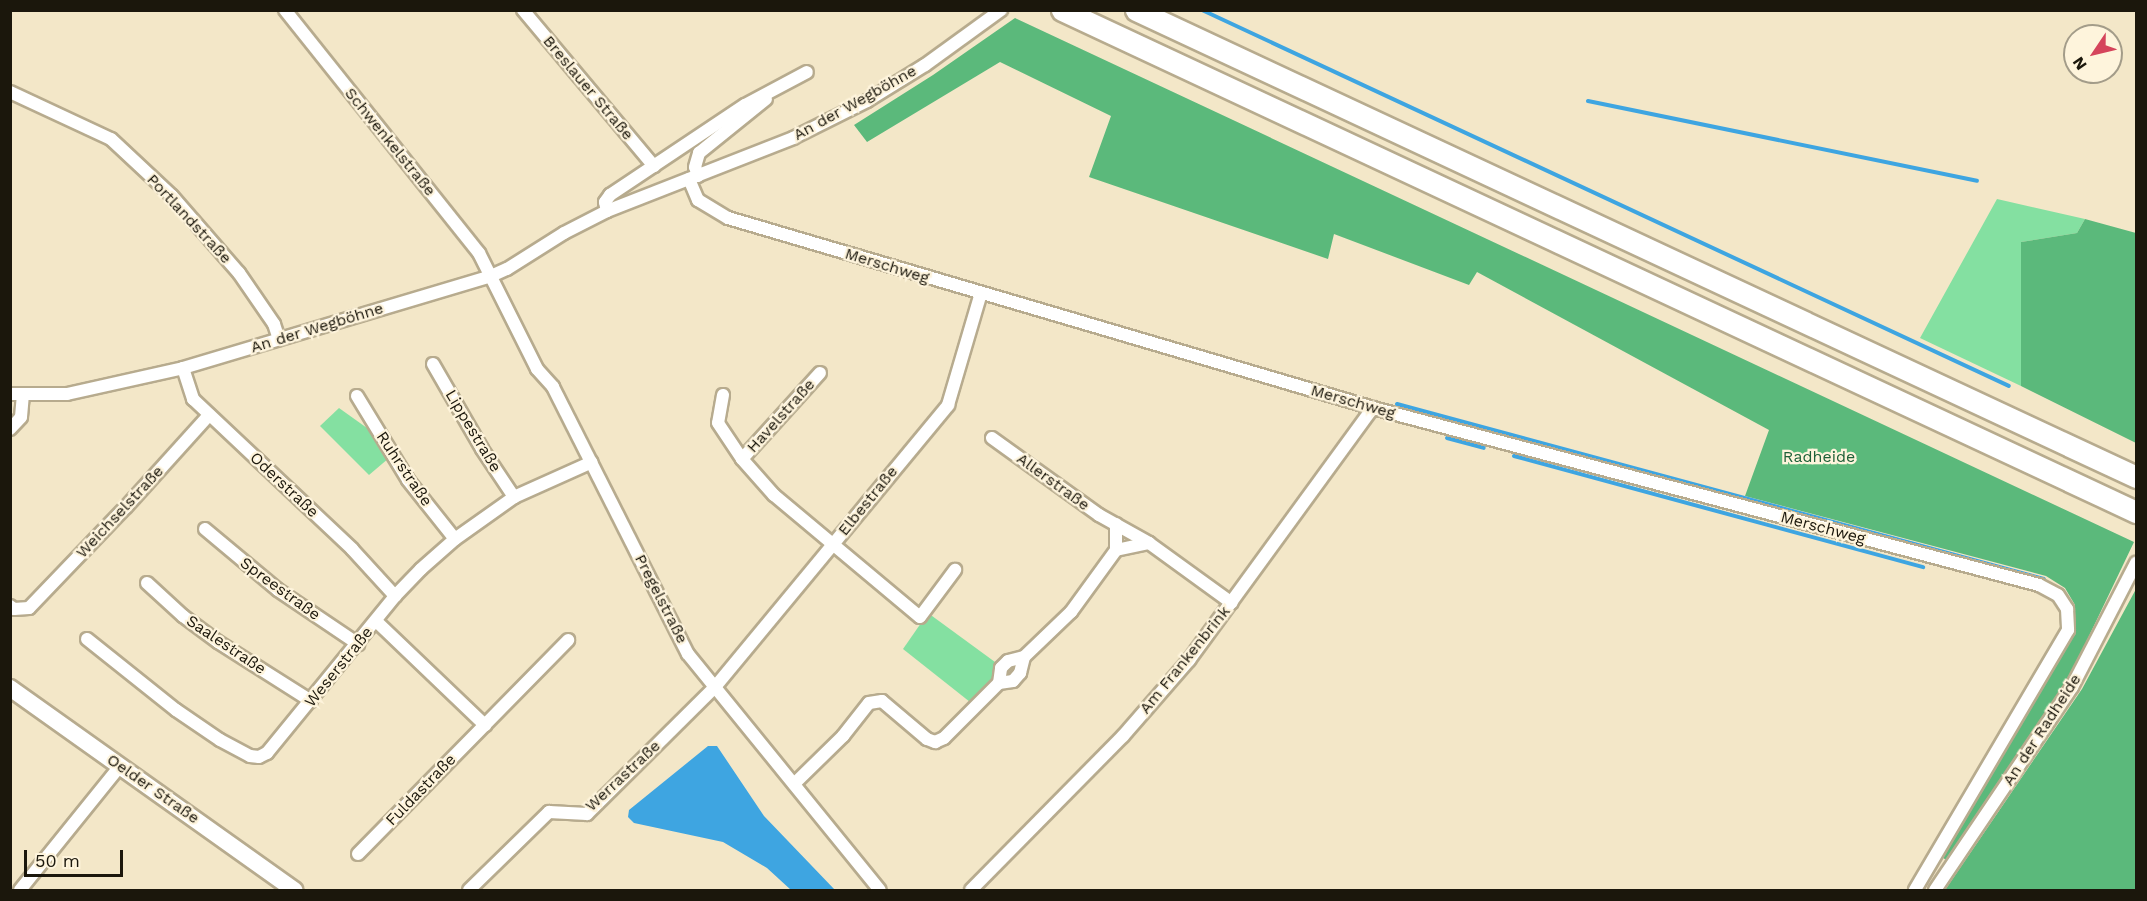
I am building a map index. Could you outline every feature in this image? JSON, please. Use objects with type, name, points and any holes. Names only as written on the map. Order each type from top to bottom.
[{"type":"highway","points":[[1062,10],[2136,512]]},
{"type":"highway","points":[[1136,10],[2136,477]]},
{"type":"street","name":"Schwenkelstraße","points":[[285,10],[479,253],[491,276]]},
{"type":"street","name":"Breslauer Straße","points":[[523,10],[654,166]]},
{"type":"street","name":"An der Wegböhne","points":[[17,394],[67,394],[183,368],[491,276],[507,269],[564,233],[607,211],[793,138],[867,101],[981,27],[1001,10]]},
{"type":"street","points":[[607,211],[605,202],[610,195],[745,105],[807,72]]},
{"type":"street","points":[[694,177],[699,153],[762,104],[774,91]]},
{"type":"street","name":"Portlandstraße","points":[[12,96],[111,139],[172,196],[239,273],[274,324],[279,339]]},
{"type":"street","name":"Merschweg","points":[[694,177],[698,200],[728,218],[1373,408],[2039,585]]},
{"type":"street","name":"Pregelstraße","points":[[491,276],[537,369],[553,387],[688,654],[880,891]]},
{"type":"street","name":"Elbestraße","points":[[715,687],[948,405],[981,293]]},
{"type":"street","name":"Lippestraße","points":[[433,364],[482,449],[514,497]]},
{"type":"street","name":"Oderstraße","points":[[183,368],[193,399],[352,549],[395,596]]},
{"type":"street","name":"Havelstraße","points":[[742,459],[820,373]]},
{"type":"street","points":[[10,429],[21,417],[17,394]]},
{"type":"street","name":"Havelstraße","points":[[723,395],[718,423],[742,459],[774,495],[921,617],[955,570]]},
{"type":"street","name":"Ruhrstraße","points":[[357,396],[408,480],[455,539]]},
{"type":"street","name":"Am Frankenbrink","points":[[971,891],[1123,736],[1189,660],[1373,408]]},
{"type":"street","name":"Weichselstraße","points":[[10,606],[14,609],[29,608],[126,507],[208,414]]},
{"type":"street","name":"Allerstraße","points":[[992,438],[1116,524],[1149,543],[1232,603]]},
{"type":"street","name":"Weserstraße","points":[[87,639],[176,710],[220,740],[250,756],[259,757],[267,753],[395,596],[455,539],[514,497],[592,462]]},
{"type":"street","points":[[794,784],[843,736],[869,703],[882,701],[927,739],[935,742],[944,738],[999,683],[1000,668],[1008,661],[1024,657],[1071,612],[1116,550],[1116,524]]},
{"type":"street","name":"Spreestraße","points":[[205,529],[278,590],[358,644]]},
{"type":"street","points":[[1116,550],[1149,543]]},
{"type":"street","name":"An der Radheide","points":[[1935,891],[2072,687],[2136,564]]},
{"type":"street","name":"Saalestraße","points":[[147,583],[183,616],[218,642],[310,701]]},
{"type":"street","name":"An der Radheide","points":[[1915,891],[2068,630],[2067,609],[2058,595],[2039,585]]},
{"type":"street","points":[[376,621],[485,725]]},
{"type":"street","name":"Fuldastraße","points":[[358,854],[568,640]]},
{"type":"street","name":"Werrastraße","points":[[469,891],[549,812],[587,814],[715,687]]},
{"type":"street","name":"Oelder Straße","points":[[10,688],[294,891]]},
{"type":"street","points":[[20,891],[120,766]]},
{"type":"green space","name":"Radheide","points":[[1015,18],[2134,542],[2069,678],[1946,860],[1942,857],[2075,632],[2075,605],[2065,588],[2046,576],[1745,496],[1769,430],[1477,272],[1469,285],[1334,234],[1328,259],[1089,177],[1111,116],[1000,62],[867,142],[854,125],[933,75]]},
{"type":"green space","points":[[1997,199],[2085,219],[2077,233],[2021,242],[2021,386],[1920,338]]},
{"type":"green space","points":[[2085,219],[2136,233],[2136,443],[2021,386],[2021,242],[2077,233]]},
{"type":"green space","points":[[339,408],[374,433],[389,458],[369,475],[320,426]]},
{"type":"green space","points":[[2136,589],[2136,890],[1945,890],[2082,689]]},
{"type":"green space","points":[[928,613],[995,662],[991,682],[970,702],[903,649]]},
{"type":"water","points":[[708,746],[717,746],[764,816],[835,890],[791,890],[767,868],[723,842],[634,823],[628,817],[629,810]]},
{"type":"waterway","points":[[1202,10],[2009,386]]},
{"type":"waterway","points":[[1588,101],[1977,181]]},
{"type":"waterway","points":[[1397,404],[2044,579]]},
{"type":"waterway","points":[[1447,438],[1484,448]]},
{"type":"waterway","points":[[1514,456],[1923,567]]}]
